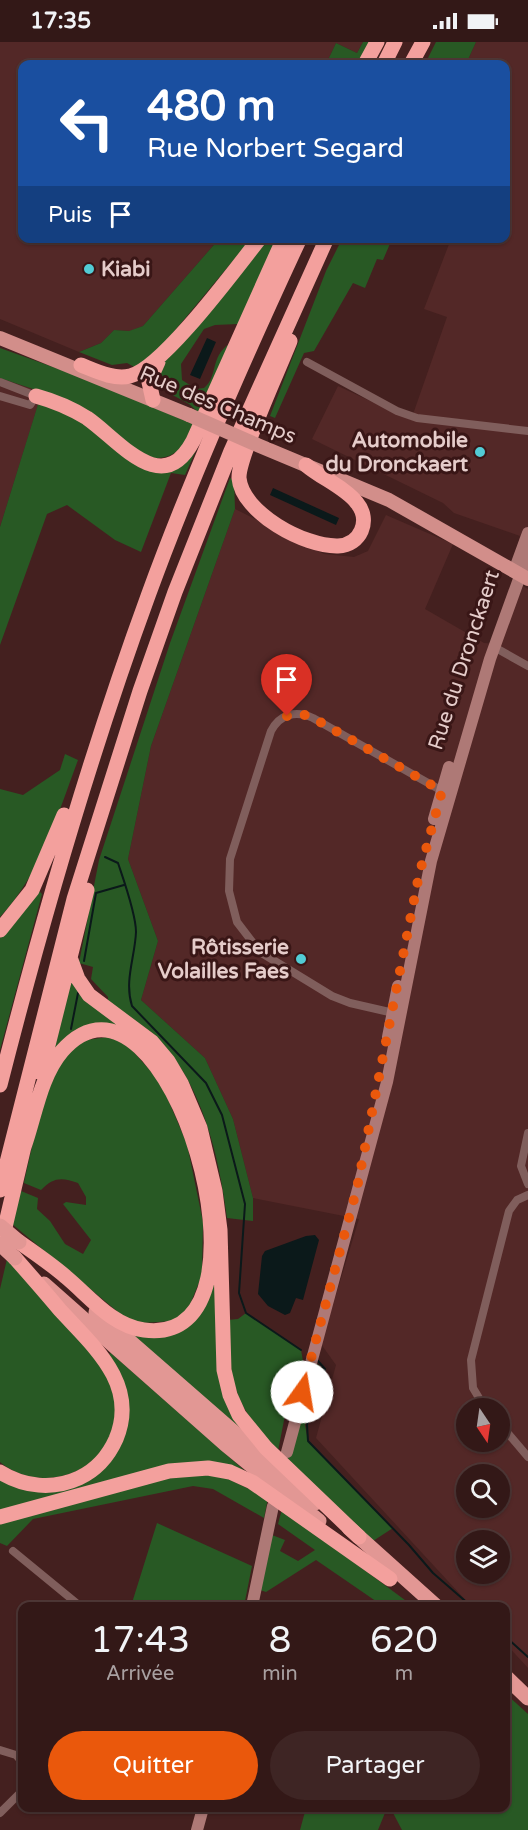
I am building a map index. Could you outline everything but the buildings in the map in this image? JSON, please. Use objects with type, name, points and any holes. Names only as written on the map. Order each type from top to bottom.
[{"type":"highway","points":[[366,60],[377,42]]},
{"type":"highway","points":[[386,60],[395,42]]},
{"type":"highway","points":[[413,60],[423,42]]},
{"type":"highway","points":[[81,365],[108,375],[126,377],[144,370],[166,350],[256,243]]},
{"type":"highway","points":[[36,396],[81,415],[148,464],[162,466],[176,462],[194,441],[282,243]]},
{"type":"highway","points":[[0,1085],[57,872],[111,699],[195,477],[298,243]]},
{"type":"highway","points":[[0,1190],[46,1002],[88,854],[140,691],[196,537],[250,406],[325,243]]},
{"type":"highway","points":[[306,465],[351,496],[360,507],[364,524],[362,530],[350,543],[337,546],[320,543],[274,523],[248,502],[240,487],[239,474],[307,297],[331,243]]},
{"type":"highway","points":[[153,400],[149,388],[151,374],[166,350]]},
{"type":"highway","points":[[0,930],[26,898],[45,866],[91,738],[111,699]]},
{"type":"highway","points":[[0,1249],[71,960],[101,819]]},
{"type":"highway","points":[[71,960],[78,979],[89,995],[152,1042],[168,1061],[182,1083],[200,1128],[218,1209],[221,1252],[222,1358],[233,1404],[254,1435],[359,1537],[432,1602]]},
{"type":"highway","points":[[19,1242],[52,1266],[112,1317],[138,1329],[161,1330],[182,1322],[201,1303],[208,1283],[210,1231],[195,1150],[179,1105],[162,1072],[134,1041],[116,1032],[103,1030],[83,1034],[69,1044],[47,1074],[24,1147]]},
{"type":"highway","points":[[0,1226],[253,1451],[359,1537]]},
{"type":"highway","points":[[0,1244],[225,1444],[418,1602]]},
{"type":"highway","points":[[0,1472],[21,1482],[41,1486],[64,1483],[84,1475],[109,1452],[118,1433],[122,1410],[117,1380],[103,1356],[15,1258]]},
{"type":"highway","points":[[0,1517],[169,1471],[196,1468],[220,1470],[241,1476],[264,1489],[390,1579]]},
{"type":"highway","points":[[510,1674],[528,1691]]},
{"type":"highway","points":[[510,1681],[528,1698]]},
{"type":"main road","name":"Rue des Champs","points":[[0,331],[81,365],[98,377]]},
{"type":"main road","name":"Rue des Champs","points":[[0,338],[445,523],[523,569]]},
{"type":"main road","name":"Rue du Dronckaert","points":[[446,793],[494,647],[523,569],[528,533]]},
{"type":"main road","name":"Rue du Dronckaert","points":[[285,1449],[387,1082],[397,1014],[446,793],[478,670],[523,569]]},
{"type":"main road","points":[[253,1602],[273,1506]]},
{"type":"main road","points":[[197,1830],[202,1812]]},
{"type":"street","points":[[308,362],[410,416],[435,422],[528,430]]},
{"type":"street","points":[[0,382],[36,396],[33,403],[29,405],[0,396]]},
{"type":"street","points":[[494,647],[528,666]]},
{"type":"street","points":[[397,1014],[339,999],[255,947],[240,928],[232,907],[229,875],[232,850],[271,731],[282,718],[292,714],[302,714],[313,718],[446,793]]},
{"type":"street","points":[[528,1133],[521,1166],[528,1184]]},
{"type":"street","points":[[479,1398],[473,1388],[471,1360],[509,1211],[517,1200],[528,1195]]},
{"type":"street","points":[[510,1436],[528,1457]]},
{"type":"street","points":[[14,1551],[75,1602]]},
{"type":"street","points":[[0,1750],[18,1757]]},
{"type":"street","points":[[0,1813],[18,1795]]},
{"type":"shaded area","points":[[0,42],[363,42],[357,53],[336,43],[328,60],[18,60],[18,243],[216,243],[143,326],[130,331],[114,330],[101,343],[79,352],[0,319]]},
{"type":"shaded area","points":[[476,42],[528,42],[528,561],[516,551],[520,536],[454,513],[443,503],[312,439],[338,386],[411,420],[447,317],[424,309],[449,243],[510,243],[510,60],[468,60]]},
{"type":"shaded area","points":[[207,338],[216,342],[200,379],[190,375]]},
{"type":"shaded area","points":[[0,378],[42,392],[0,527]]},
{"type":"shaded area","points":[[273,488],[339,518],[336,525],[270,495]]},
{"type":"shaded area","points":[[235,509],[324,554],[354,557],[368,551],[386,515],[453,544],[425,609],[484,643],[499,644],[523,586],[528,589],[528,1668],[510,1648],[510,1602],[467,1602],[316,1438],[336,1365],[321,1344],[359,1219],[253,1198],[233,1119],[205,1058],[141,1000],[158,941],[128,859],[151,746]]},
{"type":"shaded area","points":[[315,1235],[319,1240],[303,1300],[296,1298],[290,1313],[285,1315],[268,1306],[258,1294],[262,1256],[265,1251]]},
{"type":"green space","points":[[363,42],[371,42],[360,60],[328,60],[336,43],[357,53]]},
{"type":"green space","points":[[436,42],[476,42],[468,60],[427,60]]},
{"type":"green space","points":[[216,243],[248,243],[152,358],[138,369],[127,363],[112,365],[79,352],[101,343],[114,330],[129,331],[143,326]]},
{"type":"green space","points":[[263,243],[277,243],[238,324],[215,325],[204,329],[181,364],[182,380],[196,389],[204,388],[211,378],[219,355],[229,344],[199,413],[189,404],[156,386],[158,383],[154,384],[160,367]]},
{"type":"green space","points":[[340,243],[390,243],[383,260],[377,259],[365,288],[353,283],[314,351],[304,353],[275,418],[270,416],[326,271]]},
{"type":"green space","points":[[0,348],[78,376],[193,424],[187,440],[171,455],[148,457],[42,392],[0,378]]},
{"type":"green space","points":[[39,401],[69,413],[149,469],[197,448],[185,475],[171,473],[141,552],[115,540],[67,505],[47,514],[0,645],[0,527]]},
{"type":"green space","points":[[230,478],[234,480],[235,509],[151,746],[128,859],[158,941],[141,1000],[205,1058],[233,1119],[253,1198],[253,1221],[227,1218],[219,1170],[206,1121],[197,1098],[172,1055],[151,1032],[108,1003],[108,997],[91,979],[93,967],[79,963],[99,860],[170,643]]},
{"type":"green space","points":[[65,754],[78,760],[55,823],[27,882],[0,917],[0,789],[23,795],[60,770]]},
{"type":"green space","points":[[38,890],[42,894],[0,1050],[0,938]]},
{"type":"green space","points":[[69,979],[123,1029],[87,1028],[68,1038],[54,1051]]},
{"type":"green space","points":[[106,1037],[125,1042],[161,1083],[187,1144],[203,1222],[202,1275],[187,1312],[174,1321],[141,1323],[124,1317],[12,1224],[21,1191],[38,1198],[37,1209],[50,1221],[65,1244],[83,1254],[91,1240],[63,1204],[66,1202],[86,1205],[86,1197],[78,1183],[58,1179],[41,1190],[24,1183],[43,1107],[58,1067],[79,1043]]},
{"type":"green space","points":[[7,1259],[95,1356],[102,1365],[114,1395],[117,1417],[111,1438],[100,1455],[83,1468],[63,1476],[42,1478],[20,1474],[0,1462],[0,1289]]},
{"type":"green space","points":[[216,1266],[217,1338],[244,1434],[130,1333],[165,1333],[179,1329],[190,1322],[207,1301]]},
{"type":"green space","points":[[246,1313],[301,1350],[303,1361],[287,1405],[278,1451],[263,1435],[243,1406],[233,1377],[228,1320],[238,1319]]},
{"type":"green space","points":[[111,1353],[245,1471],[222,1466],[0,1513],[0,1475],[45,1490],[115,1451],[116,1367],[109,1354]]},
{"type":"green space","points":[[315,1362],[323,1369],[305,1425],[308,1441],[393,1528],[373,1541],[287,1460]]},
{"type":"green space","points":[[202,1474],[224,1477],[268,1498],[264,1518],[213,1489],[193,1486],[33,1519],[7,1546],[0,1543],[0,1523],[162,1478]]},
{"type":"green space","points":[[282,1509],[408,1602],[377,1602],[316,1560],[266,1592],[260,1590],[272,1535],[285,1540],[280,1551],[298,1561],[315,1550],[278,1524]]},
{"type":"green space","points":[[157,1523],[252,1566],[245,1602],[132,1602]]},
{"type":"green space","points":[[510,1698],[528,1714],[528,1830],[402,1830],[393,1812],[510,1812]]},
{"type":"green space","points":[[305,1812],[385,1812],[378,1830],[300,1830]]},
{"type":"waterway","points":[[105,857],[118,863],[134,916],[136,932],[129,987],[132,1006],[206,1083],[222,1115],[245,1204],[239,1293],[246,1313],[301,1350]]},
{"type":"waterway","points":[[84,961],[96,893],[124,885]]},
{"type":"waterway","points":[[71,1029],[78,993]]},
{"type":"waterway","points":[[318,1361],[325,1369],[307,1425],[308,1441],[409,1545],[433,1573],[466,1602]]},
{"type":"waterway","points":[[510,1641],[528,1657]]},
{"type":"place","name":"Kiabi","points":[[89,269]]},
{"type":"place","name":"Automobile du Dronckaert","points":[[480,452]]},
{"type":"place","name":"Rôtisserie Volailles Faes","points":[[301,959]]},
{"type":"route","points":[[287,716],[302,714],[313,718],[442,791],[419,875],[385,1056],[357,1188],[302,1392]]}]
